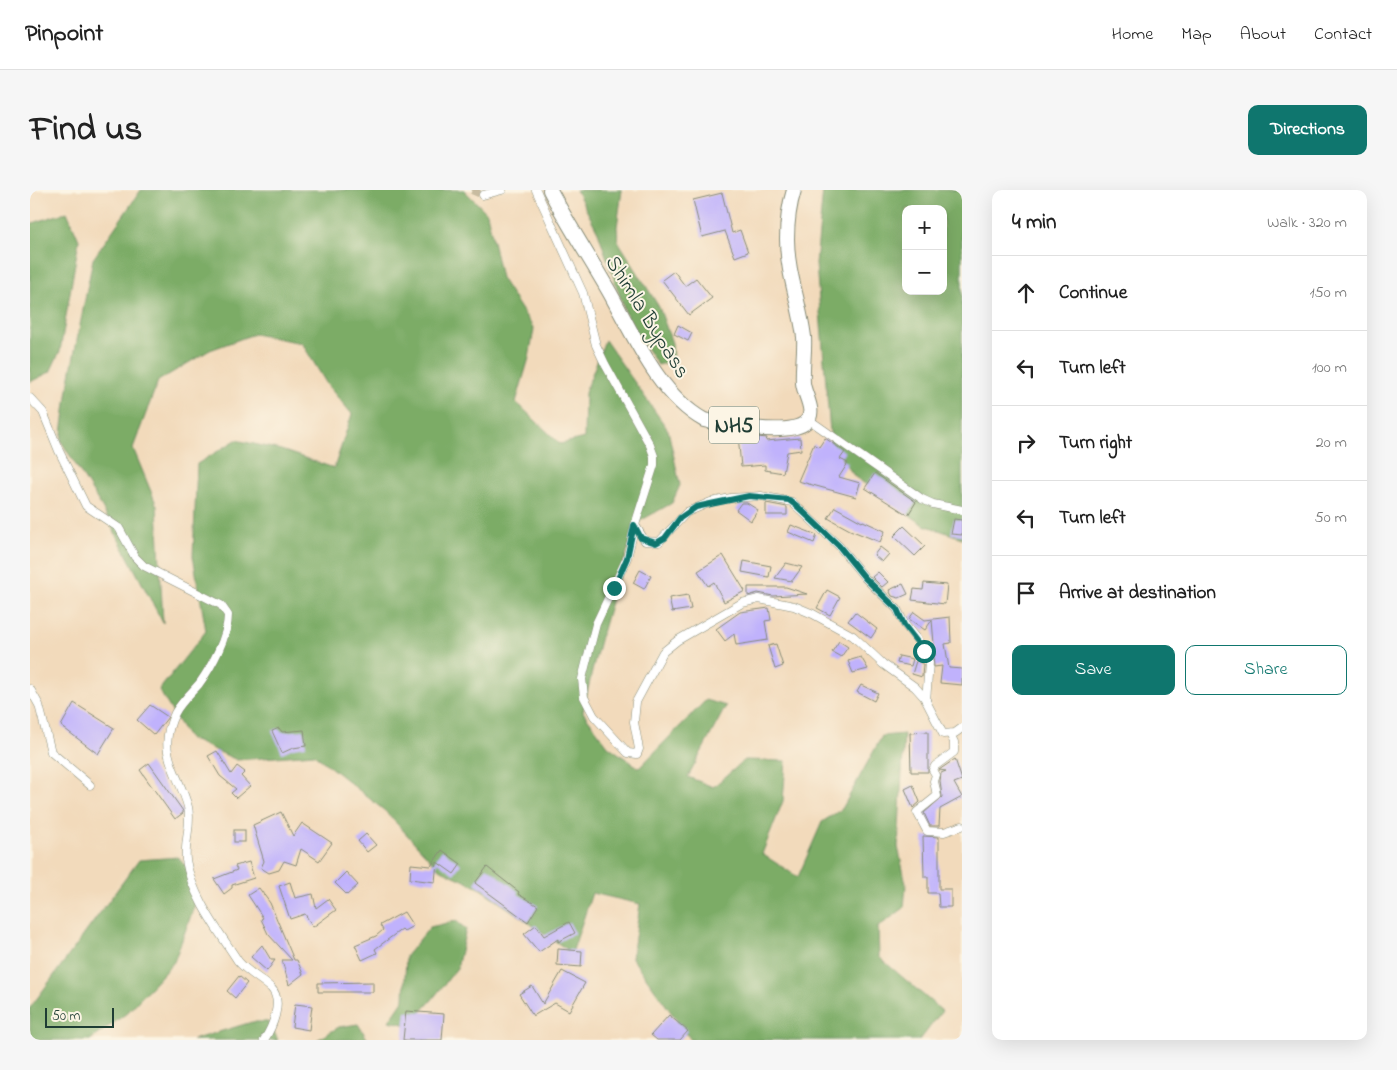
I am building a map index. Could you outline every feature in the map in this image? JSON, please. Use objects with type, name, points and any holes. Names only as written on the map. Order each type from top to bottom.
[{"type":"highway","name":"Shimla Bypass","points":[[550,190],[610,294],[631,335],[676,396],[695,415],[715,423],[774,429],[793,428],[802,425],[808,419]]},
{"type":"highway","points":[[794,190],[789,211],[787,239],[789,267],[804,336],[803,381],[810,408],[808,419]]},
{"type":"street","points":[[483,195],[502,190]]},
{"type":"street","points":[[536,190],[583,294],[596,344],[602,358],[650,445],[654,456],[649,484],[634,525],[625,563],[596,624],[587,653],[582,685],[584,697],[594,716],[628,753],[635,755],[638,751],[634,728],[636,702],[663,652],[678,640],[750,600],[771,600],[794,606],[853,636],[883,664],[907,679],[926,701],[940,731],[944,734],[950,734],[958,732],[962,728]]},
{"type":"street","points":[[30,398],[44,412],[59,450],[86,506],[119,528],[139,562],[155,572],[218,603],[228,615],[226,629],[204,675],[175,713],[170,726],[168,747],[170,762],[188,808],[186,857],[198,895],[238,961],[246,970],[271,989],[275,995],[274,1017],[264,1040]]},
{"type":"street","points":[[808,419],[922,499],[933,504],[962,510]]},
{"type":"street","points":[[634,525],[641,538],[656,543],[665,538],[687,512],[711,502],[731,498],[761,496],[792,502],[839,546],[865,578],[897,609],[904,625],[919,642],[929,663],[926,701]]},
{"type":"street","points":[[30,689],[39,706],[51,752],[90,785]]},
{"type":"street","points":[[950,734],[954,742],[954,752],[935,766],[933,770],[936,775],[934,782],[937,796],[917,812],[927,831],[944,832],[962,826]]},
{"type":"green space","points":[[141,190],[464,190],[487,213],[501,278],[534,329],[529,358],[516,402],[560,444],[584,438],[585,393],[605,340],[668,430],[680,485],[672,503],[638,522],[607,616],[583,712],[608,746],[639,768],[706,700],[726,706],[688,777],[713,787],[745,760],[786,761],[783,801],[762,854],[798,877],[822,822],[842,809],[882,736],[904,734],[898,847],[906,884],[904,908],[878,927],[879,957],[942,1011],[920,1040],[691,1040],[632,958],[640,904],[592,893],[572,953],[478,887],[439,869],[385,811],[314,754],[237,760],[188,738],[159,690],[206,631],[193,556],[197,464],[236,440],[281,450],[334,468],[352,414],[328,386],[302,343],[254,334],[210,350],[158,381],[133,448],[157,506],[163,623],[100,504],[61,441],[69,381],[93,259]]},
{"type":"green space","points":[[576,190],[622,190],[617,227],[618,241],[659,307],[672,343],[673,361],[658,365],[629,323],[598,232]]},
{"type":"green space","points":[[823,190],[962,190],[962,538],[924,525],[855,477],[831,444],[816,264]]},
{"type":"green space","points":[[67,212],[79,240],[60,351],[50,372],[30,382],[30,224]]},
{"type":"green space","points":[[178,857],[189,870],[195,904],[174,962],[127,1013],[90,1040],[30,1040],[30,1008],[139,860]]},
{"type":"green space","points":[[456,921],[466,929],[457,968],[409,1025],[389,1021],[404,999],[406,956],[430,927]]},
{"type":"green space","points":[[252,1022],[269,1022],[278,1040],[192,1040]]},
{"type":"green space","points":[[358,1024],[368,1040],[317,1040],[339,1027]]},
{"type":"building","points":[[722,193],[732,233],[740,230],[748,252],[735,257],[725,231],[702,237],[693,200]]},
{"type":"building","points":[[674,271],[685,286],[696,278],[712,298],[689,315],[662,280]]},
{"type":"building","points":[[678,325],[692,333],[688,341],[674,334]]},
{"type":"building","points":[[738,435],[767,438],[766,441],[800,438],[801,450],[787,452],[783,473],[765,470],[765,465],[741,467]]},
{"type":"building","points":[[825,438],[845,452],[840,459],[848,463],[839,477],[860,483],[856,497],[798,481],[814,444],[819,447]]},
{"type":"building","points":[[875,473],[916,502],[908,515],[865,488]]},
{"type":"building","points":[[741,503],[747,503],[758,510],[751,521],[736,510]]},
{"type":"building","points":[[766,503],[787,507],[787,515],[766,515]]},
{"type":"building","points":[[835,507],[862,522],[885,531],[880,542],[850,530],[828,518]]},
{"type":"building","points":[[954,519],[962,520],[962,535],[951,534]]},
{"type":"building","points":[[791,525],[817,535],[814,543],[788,532]]},
{"type":"building","points":[[904,526],[925,546],[915,556],[894,536]]},
{"type":"building","points":[[880,547],[889,554],[882,562],[874,555]]},
{"type":"building","points":[[723,555],[745,591],[724,602],[714,582],[708,586],[698,571]]},
{"type":"building","points":[[744,561],[771,566],[769,577],[742,572]]},
{"type":"building","points":[[786,563],[802,567],[792,581],[775,578]]},
{"type":"building","points":[[640,570],[651,576],[644,589],[633,583]]},
{"type":"building","points":[[878,572],[888,582],[882,587],[872,577]]},
{"type":"building","points":[[924,583],[947,585],[945,604],[912,600],[914,589],[923,590]]},
{"type":"building","points":[[903,584],[908,594],[899,598],[892,596],[889,590]]},
{"type":"building","points":[[748,587],[786,587],[807,594],[773,596],[758,593],[748,596]]},
{"type":"building","points":[[827,590],[840,597],[830,615],[817,608]]},
{"type":"building","points":[[688,595],[691,609],[672,612],[669,598]]},
{"type":"building","points":[[769,608],[771,620],[765,621],[768,640],[736,645],[734,634],[725,641],[716,629],[740,612]]},
{"type":"building","points":[[855,612],[877,629],[871,638],[848,621]]},
{"type":"building","points":[[914,612],[925,620],[950,617],[951,643],[945,644],[949,668],[962,669],[962,685],[940,683],[942,666],[934,667],[932,620],[925,630],[909,619]]},
{"type":"building","points":[[839,641],[848,647],[841,657],[832,652]]},
{"type":"building","points":[[776,644],[783,666],[775,669],[768,646]]},
{"type":"building","points":[[899,656],[913,659],[911,666],[897,663]]},
{"type":"building","points":[[861,657],[868,669],[853,673],[848,661]]},
{"type":"building","points":[[916,661],[923,664],[922,677],[912,674]]},
{"type":"building","points":[[861,685],[878,693],[874,701],[857,692]]},
{"type":"building","points":[[74,703],[114,728],[98,754],[61,726]]},
{"type":"building","points":[[150,705],[168,717],[154,735],[137,720]]},
{"type":"building","points":[[279,728],[282,732],[304,730],[306,746],[293,748],[282,753],[272,731]]},
{"type":"building","points":[[928,732],[928,772],[911,772],[910,733]]},
{"type":"building","points":[[217,751],[231,774],[237,766],[245,772],[241,776],[250,786],[236,798],[231,793],[236,789],[220,776],[208,756]]},
{"type":"building","points":[[955,759],[962,780],[954,783],[962,797],[940,809],[939,826],[930,826],[924,813],[942,797],[941,773],[946,771],[939,770]]},
{"type":"building","points":[[149,763],[183,811],[175,819],[140,770]]},
{"type":"building","points":[[913,785],[920,802],[913,808],[905,789]]},
{"type":"building","points":[[281,812],[293,836],[302,823],[332,843],[319,861],[301,849],[296,865],[284,861],[279,870],[269,873],[261,868],[264,861],[253,825]]},
{"type":"building","points":[[234,830],[245,830],[245,842],[234,842]]},
{"type":"building","points":[[366,834],[376,845],[367,852],[358,841]]},
{"type":"building","points":[[923,836],[939,837],[939,889],[951,889],[951,907],[939,907],[938,893],[928,893],[928,877],[924,877]]},
{"type":"building","points":[[442,850],[461,864],[454,874],[437,862],[435,882],[410,879],[411,864],[431,866]]},
{"type":"building","points":[[249,862],[254,878],[232,885],[232,888],[224,894],[214,879],[237,870],[235,866]]},
{"type":"building","points":[[487,867],[519,892],[518,894],[538,906],[528,922],[475,883]]},
{"type":"building","points":[[346,872],[358,885],[347,895],[335,883]]},
{"type":"building","points":[[290,882],[295,898],[313,894],[316,908],[328,899],[336,910],[313,927],[305,914],[290,919],[279,886]]},
{"type":"building","points":[[259,888],[270,903],[294,960],[297,960],[303,974],[289,985],[282,960],[292,960],[268,934],[261,919],[263,918],[248,895]]},
{"type":"building","points":[[404,912],[413,926],[404,931],[402,929],[375,949],[377,953],[362,960],[355,945],[376,936],[383,930],[380,925]]},
{"type":"building","points":[[569,922],[575,933],[558,942],[558,939],[539,952],[524,934],[536,925],[544,936]]},
{"type":"building","points":[[262,945],[271,960],[275,960],[267,971],[251,957]]},
{"type":"building","points":[[558,949],[582,951],[581,967],[557,965]]},
{"type":"building","points":[[562,971],[585,983],[569,1011],[555,1003],[533,1016],[519,994],[532,986],[543,1004]]},
{"type":"building","points":[[239,976],[247,983],[235,998],[227,991]]},
{"type":"building","points":[[373,982],[373,992],[318,992],[318,983]]},
{"type":"building","points":[[295,1004],[312,1006],[309,1030],[292,1027]]},
{"type":"building","points":[[406,1011],[444,1014],[442,1040],[403,1040]]},
{"type":"building","points":[[669,1015],[688,1031],[680,1040],[657,1040],[651,1035]]},
{"type":"tunnel","points":[[472,190],[483,195]]},
{"type":"route","points":[[614,588],[627,558],[634,525],[641,538],[649,543],[656,543],[665,538],[687,512],[711,502],[749,496],[789,500],[839,546],[865,578],[897,609],[904,625],[919,642],[924,651]]}]
